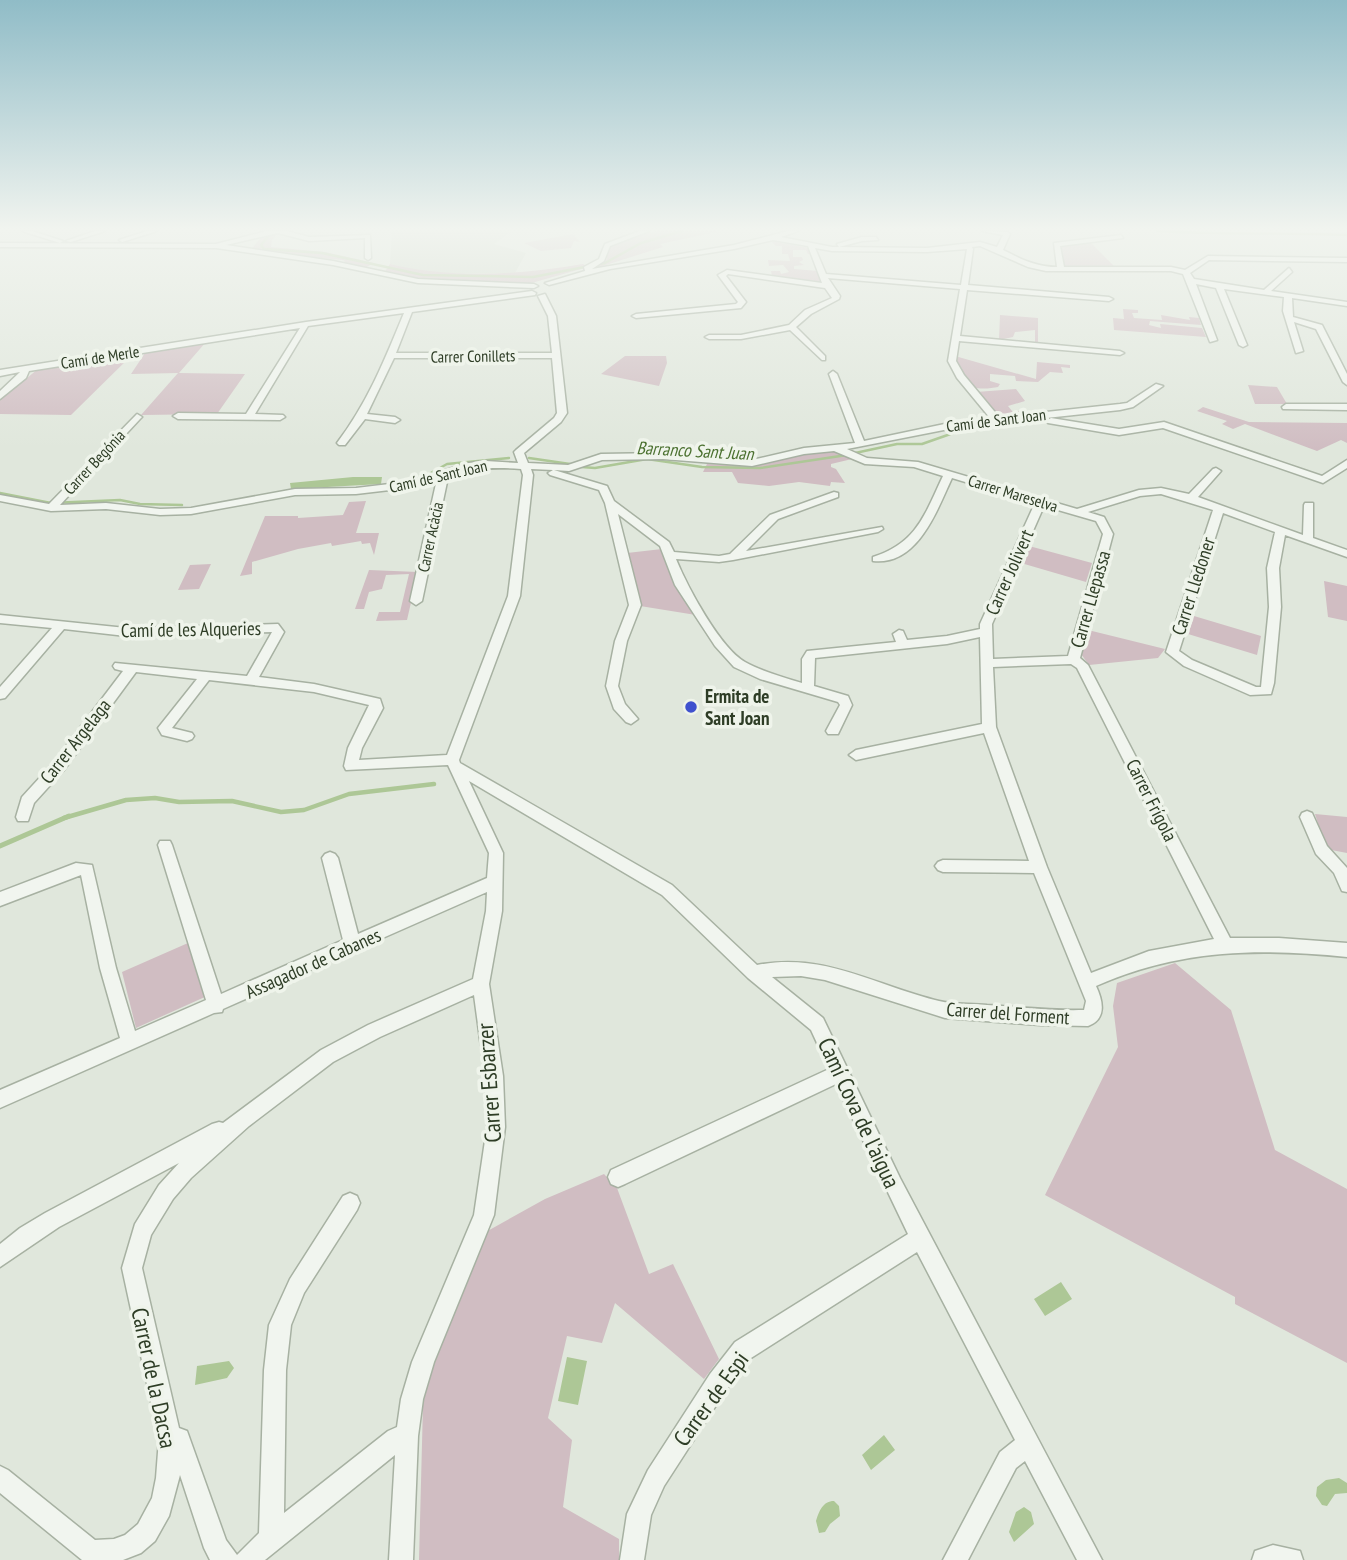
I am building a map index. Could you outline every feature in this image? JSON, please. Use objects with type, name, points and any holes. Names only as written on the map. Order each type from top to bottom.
[{"type":"street","name":"Camí de Merle","points":[[0,373],[306,324],[453,304]]},
{"type":"street","points":[[251,681],[314,688],[377,703],[355,748],[351,766],[454,763],[514,596],[528,475],[519,452],[558,420],[562,413],[550,304]]},
{"type":"street","points":[[636,316],[740,304]]},
{"type":"street","points":[[709,337],[741,337],[792,327],[808,312],[825,304]]},
{"type":"street","points":[[961,304],[951,354],[953,365],[996,420]]},
{"type":"street","points":[[1200,304],[1213,340]]},
{"type":"street","points":[[1226,304],[1243,345]]},
{"type":"street","points":[[1288,304],[1289,318],[1299,351]]},
{"type":"street","points":[[342,443],[362,416],[408,312]]},
{"type":"street","points":[[1289,318],[1319,327],[1347,382]]},
{"type":"street","points":[[249,416],[306,324]]},
{"type":"street","points":[[792,327],[822,358]]},
{"type":"street","points":[[955,338],[1120,353]]},
{"type":"street","name":"Carrer Conillets","points":[[389,356],[557,355]]},
{"type":"street","points":[[0,396],[23,376],[25,369]]},
{"type":"street","points":[[833,374],[861,445]]},
{"type":"street","name":"Camí de Sant Joan","points":[[0,498],[160,512],[201,510],[295,492],[356,491],[403,486],[480,464],[569,468],[601,457],[663,456],[743,464],[804,452],[861,445],[948,426],[1130,405],[1159,386]]},
{"type":"street","points":[[1286,407],[1347,407]]},
{"type":"street","points":[[178,416],[280,417]]},
{"type":"street","points":[[362,416],[395,420]]},
{"type":"street","name":"Carrer Begónia","points":[[55,503],[137,417]]},
{"type":"street","points":[[1016,419],[1078,423],[1119,432],[1147,425],[1164,425],[1323,480],[1347,463]]},
{"type":"street","name":"Carrer Mareselva","points":[[838,449],[865,461],[915,464],[1040,503],[1080,511],[1145,492],[1161,491],[1191,498],[1347,554]]},
{"type":"street","points":[[524,465],[601,486],[606,491],[635,605],[621,641],[612,686],[619,706],[631,719]]},
{"type":"street","points":[[1191,498],[1216,471]]},
{"type":"street","name":"Carrer Acàcia","points":[[416,601],[442,482],[441,474]]},
{"type":"street","points":[[877,559],[899,553],[912,543],[949,474]]},
{"type":"street","points":[[733,557],[774,517],[834,495]]},
{"type":"street","points":[[610,503],[662,540],[681,585],[730,657],[757,674],[808,687],[846,702],[833,731]]},
{"type":"street","name":"Carrer Jolivert","points":[[1040,503],[989,617],[986,632],[989,727],[1039,867],[1086,983]]},
{"type":"street","points":[[1308,505],[1308,540]]},
{"type":"street","name":"Carrer Lledoner","points":[[1219,508],[1172,652],[1188,663],[1255,692],[1266,691],[1268,683],[1275,607],[1273,568],[1281,531]]},
{"type":"street","name":"Carrer Llepassa","points":[[988,663],[1073,660],[1108,534],[1100,519],[1080,511]]},
{"type":"street","points":[[670,555],[702,560],[733,557],[878,529]]},
{"type":"street","name":"Camí de les Alqueries","points":[[0,619],[148,632],[274,627],[278,632],[251,681]]},
{"type":"street","points":[[0,695],[60,626]]},
{"type":"street","points":[[808,687],[808,659],[811,654],[898,642],[947,640],[986,632]]},
{"type":"street","name":"Carrer Frígola","points":[[1073,660],[1086,670],[1225,945]]},
{"type":"street","name":"Carrer Argelaga","points":[[23,817],[27,801],[59,766],[126,667],[251,681]]},
{"type":"street","points":[[187,737],[167,732],[165,728],[206,676]]},
{"type":"street","points":[[856,755],[989,727]]},
{"type":"street","name":"Carrer Esbarzer","points":[[401,1560],[407,1436],[419,1373],[473,1245],[487,1202],[496,1110],[481,984],[494,911],[494,843],[454,763]]},
{"type":"street","name":"Camí Cova de l'aigua","points":[[454,763],[667,890],[754,973],[817,1024],[920,1238],[1090,1560]]},
{"type":"street","points":[[1307,817],[1321,850],[1340,869],[1347,886]]},
{"type":"street","points":[[165,845],[216,1006]]},
{"type":"street","points":[[330,858],[353,946]]},
{"type":"street","points":[[943,866],[1039,867]]},
{"type":"street","points":[[0,899],[76,869],[87,869],[108,968],[130,1043]]},
{"type":"street","name":"Assagador de Cabanes","points":[[0,1099],[353,946],[486,885],[495,884]]},
{"type":"street","name":"Carrer del Forment","points":[[754,973],[770,968],[808,969],[835,974],[937,1008],[1038,1019],[1088,1018],[1094,1011],[1094,1001],[1086,983],[1113,970],[1180,949],[1282,943],[1347,950]]},
{"type":"street","name":"Carrer de la Dacsa","points":[[0,1478],[91,1552],[110,1555],[123,1553],[134,1547],[153,1529],[164,1507],[170,1480],[170,1439],[133,1279],[133,1257],[142,1231],[166,1192],[184,1171],[242,1119],[345,1045],[481,984]]},
{"type":"street","points":[[618,1177],[839,1073]]},
{"type":"street","name":"Carrer de la Dacsa","points":[[0,1256],[27,1235],[63,1214],[242,1119]]},
{"type":"street","points":[[271,1538],[275,1370],[280,1325],[297,1286],[350,1203]]},
{"type":"street","name":"Carrer de Espi","points":[[632,1560],[639,1514],[656,1478],[718,1382],[743,1350],[920,1238]]},
{"type":"street","points":[[247,1560],[396,1439],[407,1436]]},
{"type":"street","points":[[170,1439],[179,1439],[216,1549],[227,1560]]},
{"type":"street","points":[[956,1560],[1008,1460],[1028,1444]]},
{"type":"street","points":[[1264,1560],[1273,1557],[1291,1560]]},
{"type":"shaded area","points":[[1123,309],[1138,310],[1138,313],[1132,313],[1134,318],[1162,320],[1161,315],[1190,320],[1189,317],[1199,318],[1201,325],[1150,321],[1149,325],[1161,328],[1160,324],[1202,328],[1206,337],[1114,330],[1113,318],[1124,319]]},
{"type":"shaded area","points":[[1000,315],[1038,318],[1038,344],[1035,343],[1035,330],[1015,332],[1013,337],[999,340]]},
{"type":"shaded area","points":[[206,342],[179,373],[245,374],[217,414],[141,415],[178,373],[131,374],[145,353]]},
{"type":"shaded area","points":[[132,355],[71,415],[0,414],[0,400],[38,369]]},
{"type":"shaded area","points":[[625,356],[666,356],[667,363],[659,386],[601,374]]},
{"type":"shaded area","points":[[955,356],[1036,379],[1037,362],[1070,365],[1070,368],[1061,367],[1063,373],[1050,372],[1038,382],[1016,381],[1015,376],[990,374],[990,381],[1000,384],[998,387],[979,388],[968,381]]},
{"type":"shaded area","points":[[1248,385],[1277,387],[1287,404],[1255,404]]},
{"type":"shaded area","points":[[1016,389],[1025,401],[1008,406],[1012,411],[1020,411],[1023,415],[998,417],[976,392]]},
{"type":"shaded area","points":[[1203,407],[1249,422],[1347,423],[1347,443],[1341,440],[1317,451],[1245,424],[1233,429],[1222,424],[1227,421],[1197,411]]},
{"type":"shaded area","points":[[838,451],[852,459],[831,464],[845,483],[831,482],[830,486],[799,482],[769,486],[738,483],[732,472],[703,472],[707,464],[752,466],[818,452]]},
{"type":"shaded area","points":[[382,477],[381,484],[291,489],[290,483]]},
{"type":"shaded area","points":[[366,501],[356,533],[379,533],[374,555],[370,543],[362,544],[361,541],[332,546],[331,543],[252,562],[252,574],[240,576],[265,516],[298,518],[343,515],[349,502]]},
{"type":"shaded area","points":[[1029,546],[1092,563],[1086,582],[1021,563]]},
{"type":"shaded area","points":[[662,549],[696,615],[640,606],[627,553]]},
{"type":"shaded area","points":[[211,564],[199,589],[178,590],[190,565]]},
{"type":"shaded area","points":[[369,570],[418,572],[407,620],[376,621],[379,612],[400,612],[409,574],[386,575],[382,589],[369,592],[364,609],[355,609]]},
{"type":"shaded area","points":[[1324,581],[1347,586],[1347,621],[1328,617]]},
{"type":"shaded area","points":[[1194,616],[1261,636],[1257,655],[1188,634]]},
{"type":"shaded area","points":[[1088,630],[1165,649],[1158,658],[1089,665],[1081,654]]},
{"type":"shaded area","points":[[1315,814],[1347,817],[1347,853],[1326,849]]},
{"type":"shaded area","points":[[188,943],[207,996],[136,1028],[122,972]]},
{"type":"shaded area","points":[[1175,963],[1231,1010],[1275,1150],[1347,1189],[1347,1363],[1235,1304],[1235,1297],[1045,1195],[1118,1047],[1113,1006],[1117,983]]},
{"type":"shaded area","points":[[604,1174],[617,1188],[649,1274],[673,1264],[719,1359],[704,1379],[615,1303],[602,1343],[567,1336],[548,1418],[572,1440],[563,1507],[619,1539],[619,1560],[419,1560],[423,1405],[429,1373],[484,1233],[545,1199]]},
{"type":"shaded area","points":[[1061,1282],[1072,1299],[1045,1316],[1034,1299]]},
{"type":"shaded area","points":[[567,1357],[587,1361],[578,1405],[558,1401]]},
{"type":"shaded area","points":[[229,1361],[234,1368],[227,1378],[195,1385],[197,1366]]},
{"type":"shaded area","points":[[884,1435],[895,1450],[871,1470],[862,1455]]},
{"type":"shaded area","points":[[1339,1478],[1347,1483],[1347,1493],[1335,1494],[1327,1506],[1322,1505],[1316,1496],[1317,1487],[1326,1480]]},
{"type":"shaded area","points":[[834,1501],[839,1506],[840,1516],[825,1532],[819,1533],[816,1521],[820,1510],[827,1503]]},
{"type":"shaded area","points":[[1024,1507],[1031,1512],[1034,1524],[1014,1542],[1009,1532],[1016,1512]]},
{"type":"waterway","name":"Barranco Sant Juan","points":[[855,453],[897,444],[922,444],[959,431],[1026,422]]},
{"type":"waterway","name":"Barranco Sant Juan","points":[[582,467],[595,468],[647,459],[702,467],[760,468],[847,455]]},
{"type":"waterway","points":[[429,474],[447,464],[509,458]]},
{"type":"waterway","name":"Barranco Sant Juan","points":[[529,458],[570,464]]},
{"type":"waterway","points":[[0,493],[51,503],[120,500],[140,504],[182,505]]},
{"type":"waterway","points":[[65,818],[126,800],[155,798],[179,802],[232,801],[281,812],[304,810],[349,794],[434,784]]},
{"type":"waterway","points":[[65,818],[69,816]]},
{"type":"waterway","points":[[0,846],[65,818]]},
{"type":"place","name":"Ermita de Sant Joan","points":[[691,707]]}]
